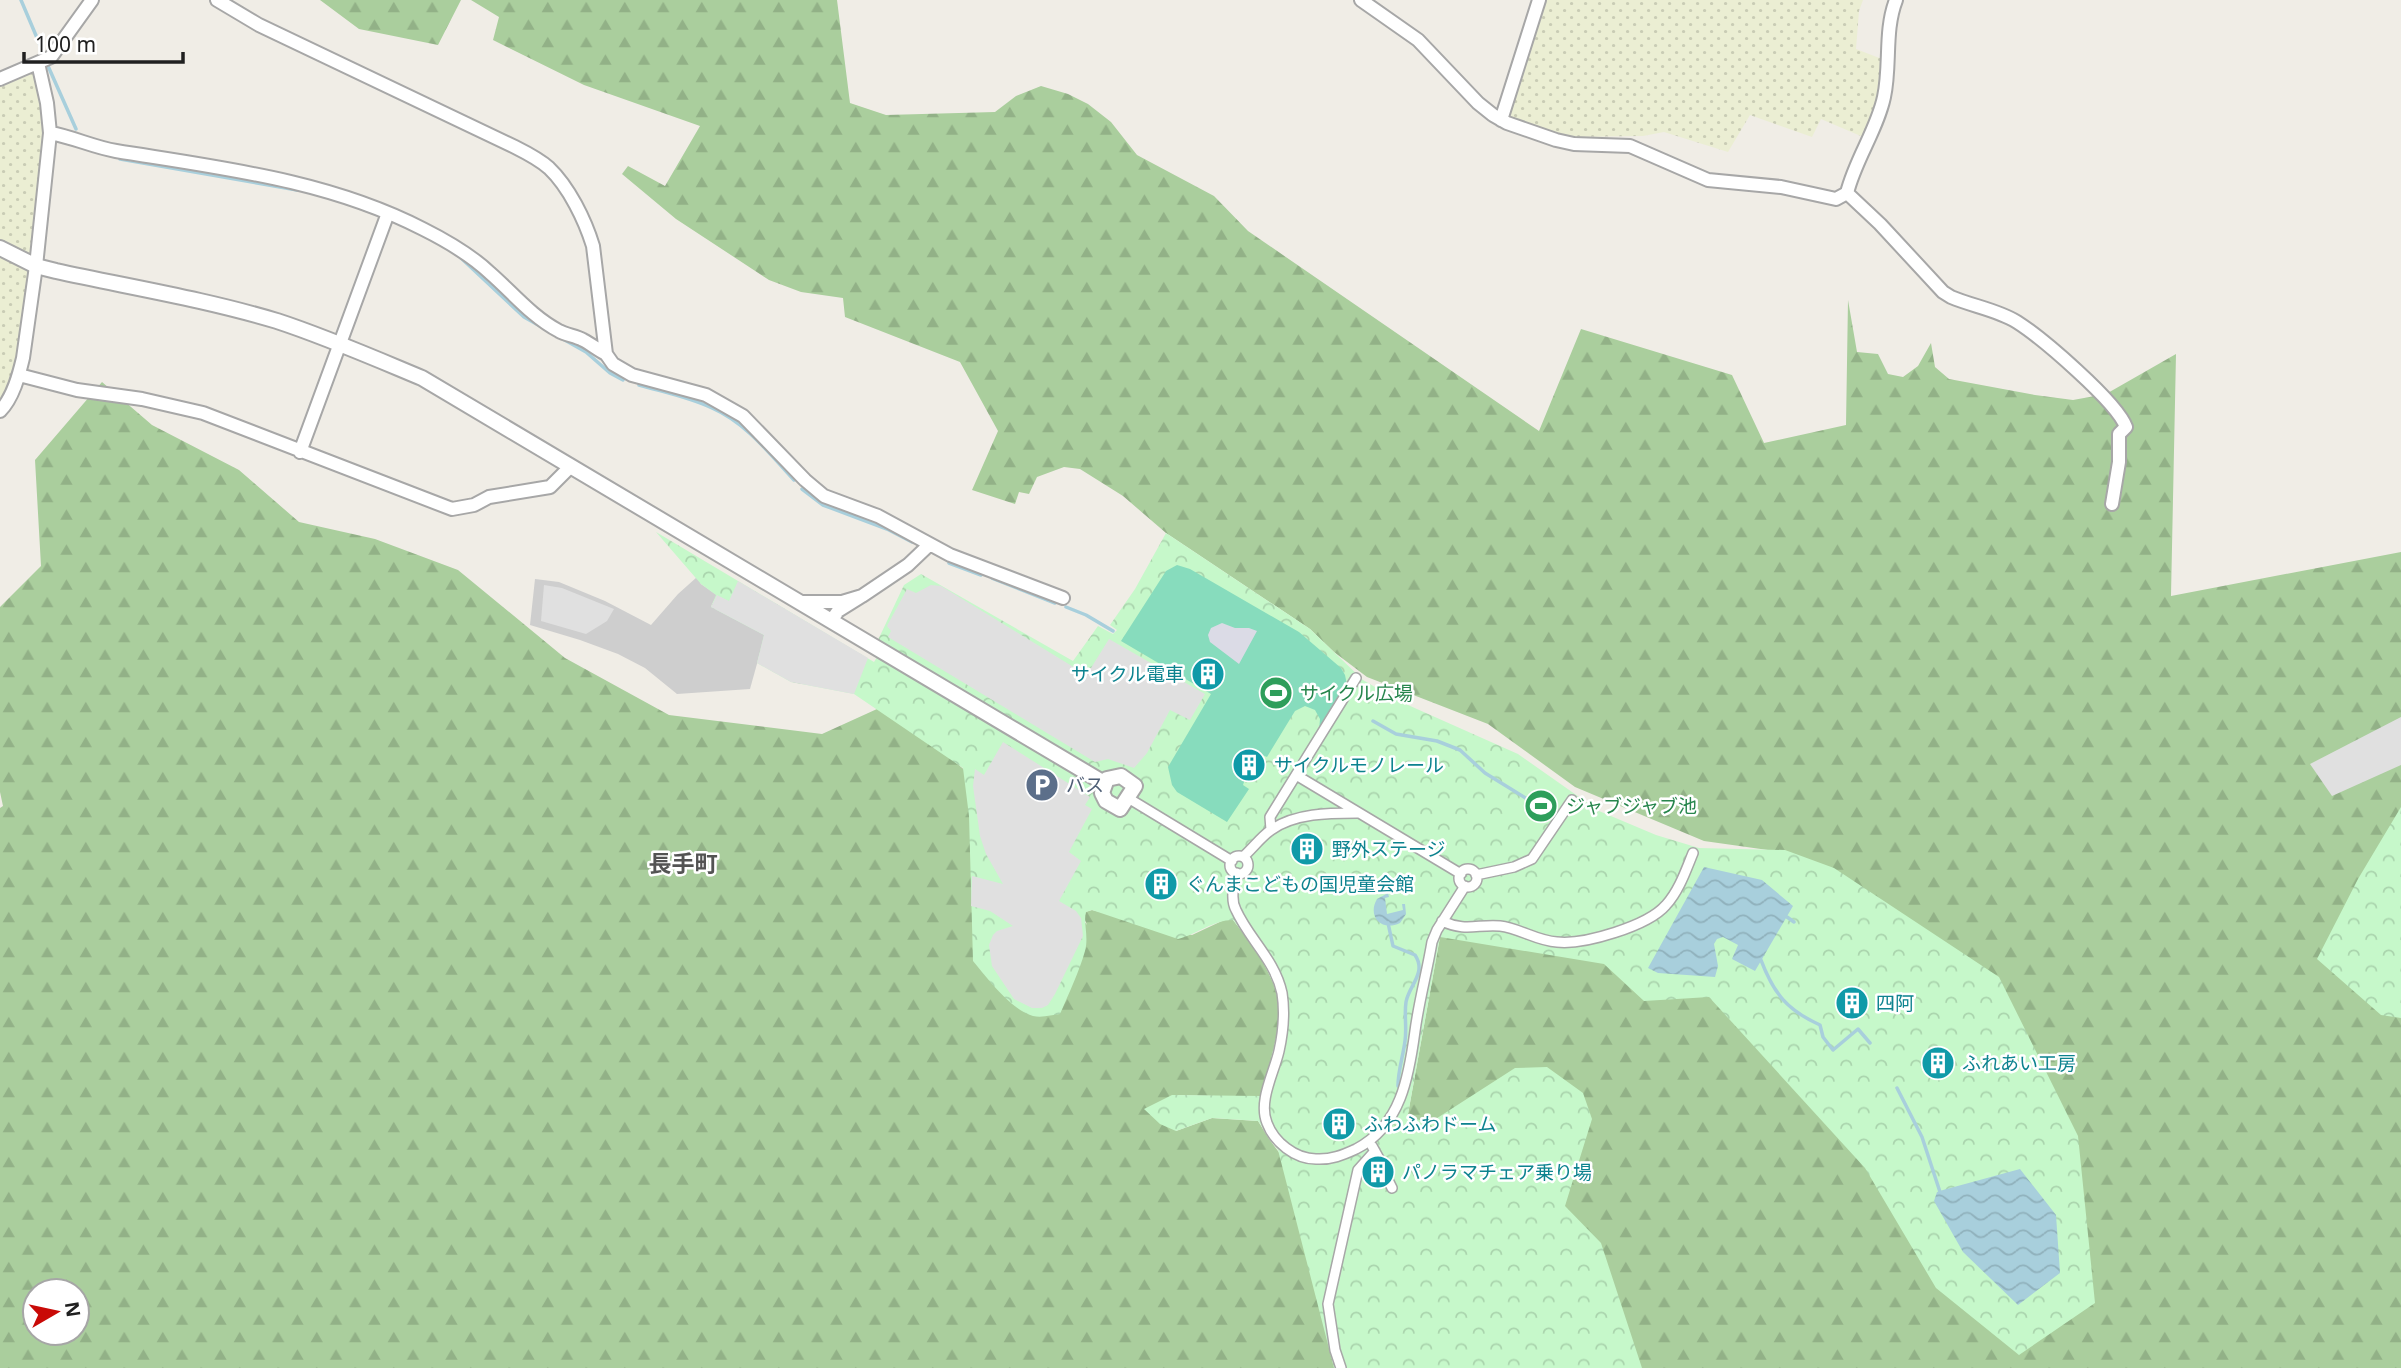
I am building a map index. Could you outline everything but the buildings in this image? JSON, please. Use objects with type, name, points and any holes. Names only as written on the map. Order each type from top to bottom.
[{"type":"street","points":[[0,79],[57,51],[92,0]]},
{"type":"street","points":[[217,0],[260,25],[515,147],[547,167],[559,178],[588,230],[593,246],[606,354]]},
{"type":"street","points":[[1361,0],[1418,40],[1478,103],[1501,120],[1574,144],[1630,146],[1708,180],[1781,187],[1836,199],[1847,193],[1883,101],[1887,77],[1889,24],[1896,0]]},
{"type":"street","points":[[1501,120],[1539,0]]},
{"type":"street","points":[[0,411],[19,375],[36,266],[50,134],[47,103],[38,62]]},
{"type":"street","points":[[50,134],[71,136],[103,148],[276,177],[339,194],[423,229],[464,253],[558,331],[585,341],[606,354],[613,364],[632,375],[683,388],[720,402],[750,421],[805,480],[824,496],[908,530],[929,545],[950,555],[1063,598]]},
{"type":"street","points":[[1847,193],[1880,224],[1943,292],[2016,321],[2054,349],[2101,395],[2126,427],[2119,434],[2119,463],[2112,504]]},
{"type":"street","points":[[300,452],[388,213]]},
{"type":"street","points":[[0,248],[36,266],[186,298],[263,318],[341,343],[422,378],[1104,783]]},
{"type":"street","points":[[19,375],[77,390],[142,399],[203,413],[452,509],[461,509],[489,497],[550,487],[571,466]]},
{"type":"street","points":[[831,621],[838,611],[891,578],[929,545]]},
{"type":"street","points":[[799,602],[842,602],[862,596]]},
{"type":"street","points":[[1271,830],[1270,817],[1356,678]]},
{"type":"street","points":[[1296,775],[1461,874]]},
{"type":"street","points":[[1476,875],[1532,859],[1572,800]]},
{"type":"street","points":[[1133,802],[1231,860]]},
{"type":"street","points":[[1243,857],[1271,830],[1289,821],[1316,814],[1359,813]]},
{"type":"street","points":[[1442,921],[1453,927],[1470,929],[1499,926],[1556,942],[1590,940],[1605,936],[1656,915],[1667,905],[1693,853]]},
{"type":"street","points":[[1231,860],[1237,856],[1243,857]]},
{"type":"street","points":[[1231,860],[1231,868],[1242,873],[1247,866],[1243,857]]},
{"type":"street","points":[[1461,874],[1470,870],[1476,875]]},
{"type":"street","points":[[1237,873],[1233,894],[1235,909],[1272,966],[1283,1000],[1282,1038],[1264,1106],[1268,1126],[1285,1148],[1306,1159],[1342,1156],[1370,1141],[1386,1126],[1411,1065],[1432,942],[1465,886]]},
{"type":"street","points":[[1461,874],[1461,883],[1471,887],[1475,884],[1476,875]]},
{"type":"street","points":[[1370,1141],[1382,1164]]},
{"type":"street","points":[[1341,1368],[1335,1350],[1328,1304],[1358,1170],[1375,1151]]},
{"type":"street","points":[[1386,1176],[1392,1188]]},
{"type":"shaded area","points":[[697,577],[701,584],[717,595],[711,606],[765,635],[750,689],[677,694],[645,668],[618,654],[530,625],[535,579],[559,582],[605,601],[651,625]]},
{"type":"shaded area","points":[[738,581],[868,658],[854,694],[791,682],[757,663],[764,635],[711,607],[717,595],[729,601]]},
{"type":"shaded area","points":[[544,585],[562,588],[614,609],[607,621],[586,634],[541,621]]},
{"type":"shaded area","points":[[931,585],[941,586],[1080,671],[1091,668],[1109,639],[1205,694],[1190,720],[1170,710],[1147,753],[1134,768],[1108,759],[1095,762],[888,637],[891,631],[887,626],[907,589],[916,593]]},
{"type":"shaded area","points":[[1222,623],[1257,631],[1239,664],[1210,642],[1208,635],[1211,628]]},
{"type":"shaded area","points":[[2401,717],[2401,765],[2332,796],[2310,764]]},
{"type":"shaded area","points":[[1003,742],[1090,797],[1085,805],[1092,809],[1069,852],[1081,861],[1059,901],[1076,911],[1081,918],[1083,936],[1055,994],[1048,1005],[1042,1008],[1032,1008],[1014,999],[992,966],[989,945],[993,935],[1013,926],[990,911],[971,906],[972,876],[1003,884],[986,854],[980,836],[973,786],[975,769],[984,775]]},
{"type":"green space","points":[[320,0],[461,0],[438,45],[359,29]]},
{"type":"green space","points":[[471,0],[837,0],[850,103],[886,115],[995,112],[1016,96],[1041,86],[1068,94],[1088,104],[1111,122],[1137,155],[1214,196],[1248,231],[1539,431],[1581,329],[1732,375],[1764,443],[1846,425],[1848,300],[1857,352],[1878,354],[1888,374],[1903,377],[1918,366],[1931,343],[1935,367],[1949,379],[2073,400],[2106,394],[2176,354],[2171,596],[2401,552],[2401,1368],[1636,1368],[1429,1132],[1408,1114],[1440,937],[1775,851],[1704,841],[1575,787],[1488,724],[1367,677],[1334,652],[1310,629],[1166,533],[1123,496],[1080,469],[1064,467],[1037,477],[1029,494],[1019,492],[1015,504],[972,490],[998,431],[960,362],[845,317],[843,298],[801,292],[769,280],[676,219],[622,174],[628,166],[665,186],[700,126],[584,85],[493,40],[499,17]]},
{"type":"green space","points":[[1544,0],[1863,0],[1859,11],[1856,49],[1882,59],[1879,93],[1863,137],[1821,119],[1812,137],[1750,115],[1728,152],[1664,132],[1643,136],[1568,137],[1507,120]]},
{"type":"green space","points":[[34,73],[45,122],[32,257],[16,372],[0,401],[0,87]]},
{"type":"green space","points":[[102,382],[152,425],[239,470],[299,522],[375,539],[458,570],[565,658],[669,715],[822,734],[888,704],[968,773],[1087,925],[1085,912],[1092,910],[1192,935],[1224,920],[1233,920],[1268,971],[1279,1006],[1276,1039],[1261,1097],[1172,1095],[1176,1131],[1212,1118],[1258,1121],[1438,1368],[0,1368],[0,808],[3,806],[0,792],[0,607],[41,566],[35,460]]},
{"type":"green space","points":[[656,532],[874,662],[885,644],[878,640],[904,585],[921,574],[1073,661],[1098,626],[1113,634],[1117,630],[1110,625],[1135,589],[1166,533],[1310,629],[1363,680],[1399,701],[1518,754],[1599,811],[1656,835],[1699,848],[1785,850],[1834,868],[1999,977],[2078,1136],[2095,1303],[2019,1355],[1936,1288],[1865,1168],[1709,997],[1644,1001],[1604,964],[1440,937],[1408,1114],[1415,1119],[1431,1122],[1515,1068],[1547,1067],[1583,1093],[1592,1119],[1565,1206],[1601,1243],[1642,1368],[1334,1368],[1278,1150],[1258,1121],[1212,1118],[1176,1131],[1160,1124],[1144,1109],[1172,1095],[1261,1096],[1276,1039],[1279,1006],[1268,971],[1233,920],[1219,922],[1178,939],[1092,910],[1086,912],[1085,951],[1060,1014],[1036,1017],[1016,1007],[1000,993],[973,961],[969,816],[963,768],[854,694],[791,682],[757,663],[764,635],[711,607],[716,595],[701,584]]},
{"type":"green space","name":"サイクル広場","points":[[1177,565],[1190,569],[1299,632],[1341,668],[1347,685],[1319,731],[1320,719],[1315,710],[1305,706],[1295,711],[1267,757],[1262,755],[1248,780],[1245,779],[1243,785],[1249,789],[1227,822],[1177,792],[1172,785],[1168,767],[1211,694],[1121,641],[1166,571]]},
{"type":"green space","points":[[2401,807],[2401,1018],[2381,1015],[2317,959],[2358,879]]},
{"type":"water","points":[[1704,867],[1762,880],[1793,906],[1755,971],[1732,959],[1738,945],[1723,937],[1717,939],[1714,944],[1718,966],[1715,977],[1658,973],[1648,968]]},
{"type":"water","points":[[1388,893],[1389,897],[1385,898],[1387,914],[1403,910],[1402,904],[1405,904],[1406,914],[1400,923],[1393,925],[1382,924],[1374,911],[1377,899]]},
{"type":"water","points":[[2020,1169],[2056,1215],[2060,1273],[2018,1305],[1963,1252],[1934,1201],[1937,1192]]},
{"type":"waterway","points":[[21,0],[43,52]]},
{"type":"waterway","points":[[48,66],[76,129]]},
{"type":"waterway","points":[[120,159],[297,190]]},
{"type":"waterway","points":[[461,258],[524,317],[586,352],[610,373],[623,380]]},
{"type":"waterway","points":[[639,385],[694,401],[724,414],[756,439],[794,480]]},
{"type":"waterway","points":[[802,489],[823,505],[887,529],[912,542]]},
{"type":"waterway","points":[[949,563],[981,575]]},
{"type":"waterway","points":[[992,578],[1055,603]]},
{"type":"waterway","points":[[1066,607],[1113,631]]},
{"type":"waterway","points":[[1373,721],[1396,734],[1437,741],[1460,750],[1485,773],[1532,802]]},
{"type":"waterway","points":[[1787,917],[1794,922]]},
{"type":"waterway","points":[[1388,923],[1393,946],[1415,955],[1419,968],[1406,1002],[1406,1036],[1398,1086]]},
{"type":"waterway","points":[[1761,960],[1783,1000],[1820,1025],[1823,1037],[1833,1050],[1858,1029],[1870,1043]]},
{"type":"waterway","points":[[1897,1088],[1922,1137],[1940,1192]]},
{"type":"place","name":"サイクル電車","points":[[1208,674]]},
{"type":"place","name":"サイクル広場","points":[[1276,693]]},
{"type":"place","name":"サイクルモノレール","points":[[1249,765]]},
{"type":"place","name":"バス","points":[[1042,785]]},
{"type":"place","name":"ジャブジャブ池","points":[[1541,806]]},
{"type":"place","name":"野外ステージ","points":[[1307,849]]},
{"type":"place","name":"ぐんまこどもの国児童会館","points":[[1161,884]]},
{"type":"place","name":"四阿","points":[[1852,1003]]},
{"type":"place","name":"ふれあい工房","points":[[1938,1063]]},
{"type":"place","name":"ふわふわドーム","points":[[1339,1124]]},
{"type":"place","name":"パノラマチェア乗り場","points":[[1378,1172]]},
{"type":"district","name":"長手町","points":[[683,863]]}]
